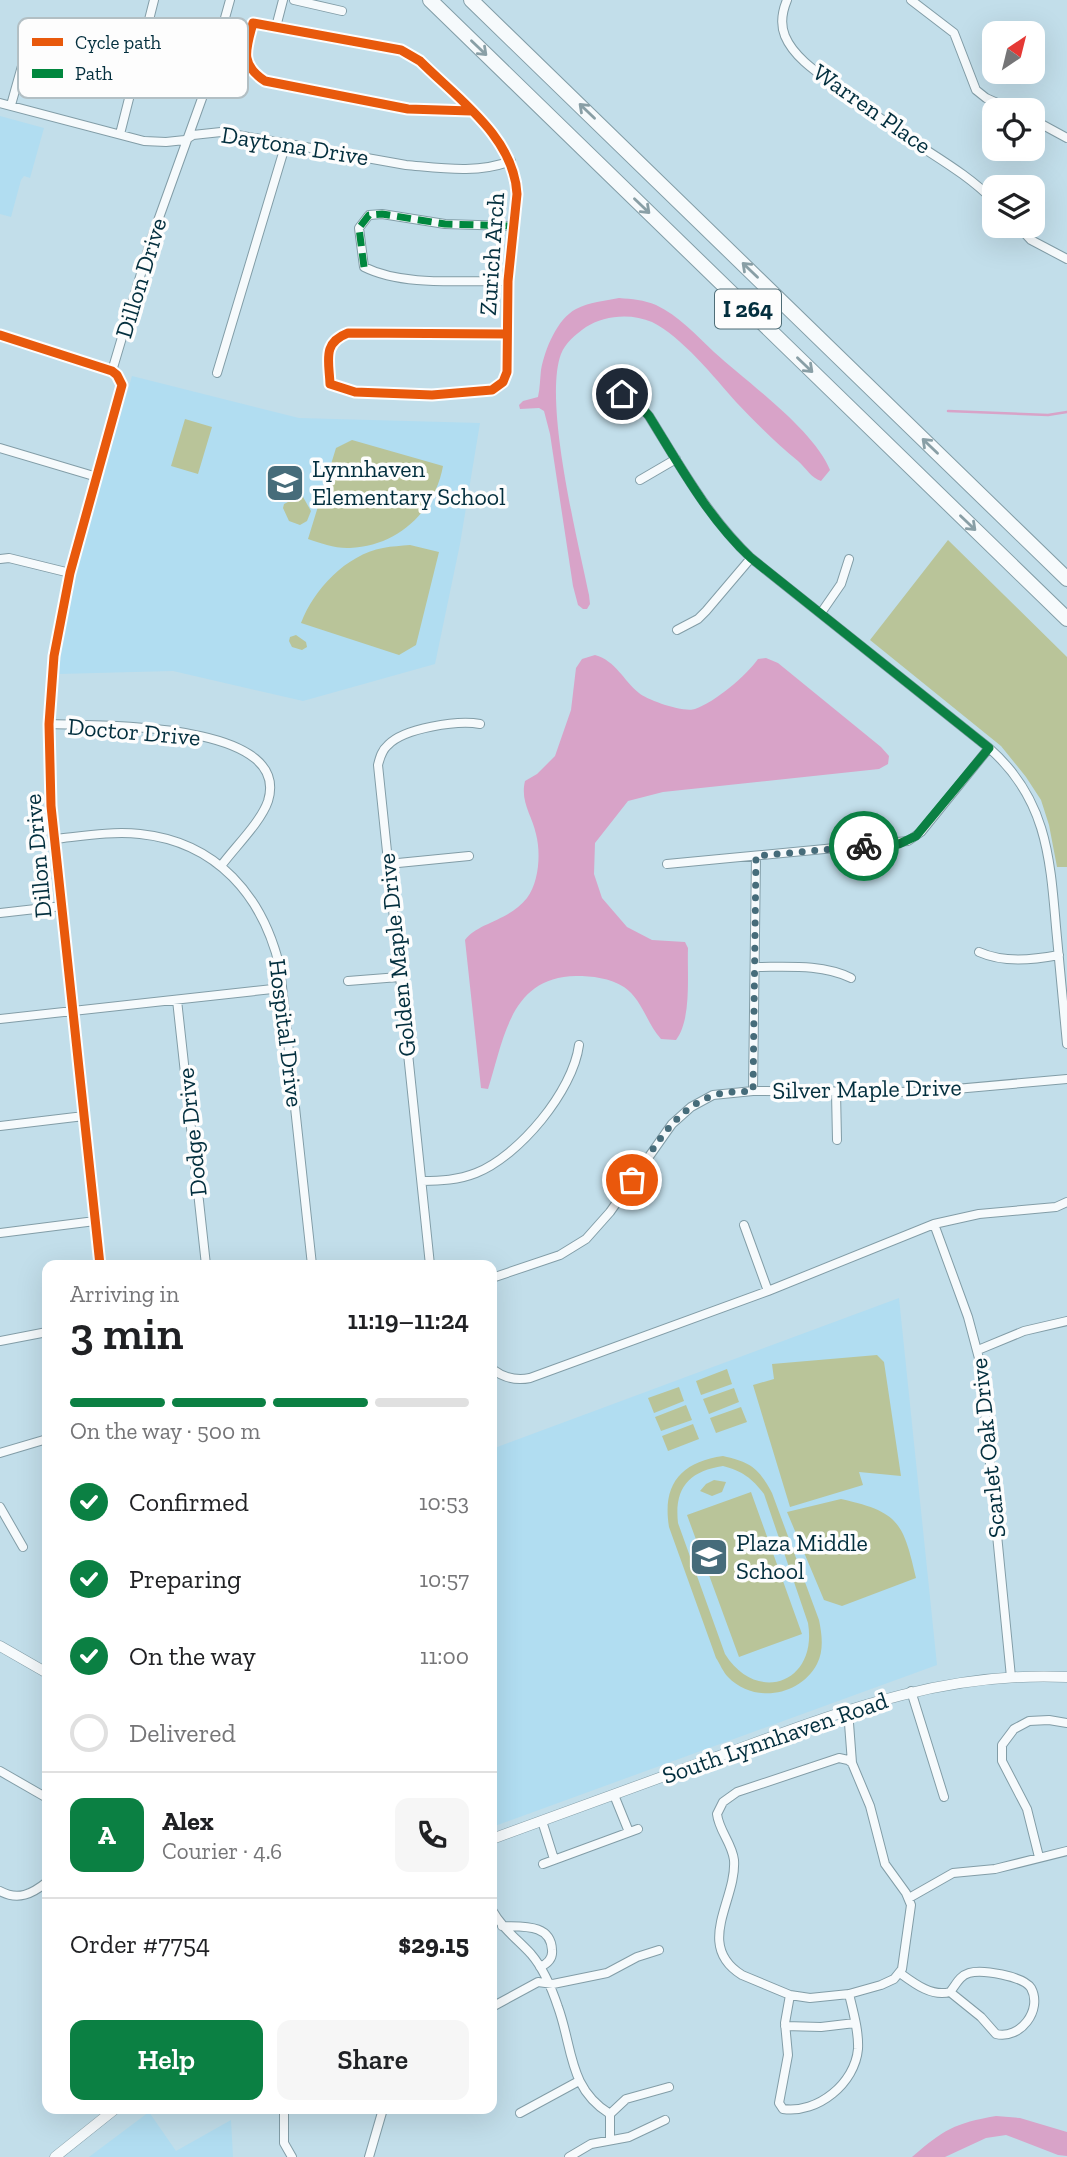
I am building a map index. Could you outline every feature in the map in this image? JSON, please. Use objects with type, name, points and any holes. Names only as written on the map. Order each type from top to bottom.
[{"type":"highway","name":"I 264","points":[[430,0],[1067,619]]},
{"type":"highway","name":"I 264","points":[[471,0],[1067,579]]},
{"type":"street","points":[[149,18],[154,0]]},
{"type":"street","name":"Dillon Drive","points":[[225,18],[230,0]]},
{"type":"street","points":[[276,27],[283,0]]},
{"type":"street","points":[[294,0],[342,11]]},
{"type":"street","name":"Warren Place","points":[[787,0],[783,9],[782,27],[789,44],[800,56],[878,116],[960,171],[982,190]]},
{"type":"street","points":[[911,0],[954,33],[976,90],[987,98]]},
{"type":"street","points":[[248,49],[253,23],[401,50],[411,55],[471,111],[498,140],[511,160]]},
{"type":"street","points":[[248,64],[252,73],[265,81],[408,108],[471,111]]},
{"type":"street","points":[[11,106],[18,82]]},
{"type":"street","points":[[120,134],[129,98]]},
{"type":"street","name":"Dillon Drive","points":[[100,1260],[51,806],[49,724],[54,656],[70,573],[122,391],[121,380],[112,371],[152,240],[202,98]]},
{"type":"street","name":"Daytona Drive","points":[[0,103],[154,142],[185,140],[193,135],[221,132],[438,168],[486,168],[511,160]]},
{"type":"street","points":[[1045,126],[1067,138]]},
{"type":"street","points":[[217,373],[286,143]]},
{"type":"street","name":"Zurich Arch","points":[[507,334],[348,333],[336,337],[328,349],[330,384],[355,392],[432,394],[492,390],[503,382],[506,376],[507,334],[508,281],[517,194],[511,160]]},
{"type":"street","points":[[508,281],[388,277],[364,267],[359,228],[369,215],[382,214],[445,224],[514,226]]},
{"type":"street","points":[[1029,238],[1067,259]]},
{"type":"street","points":[[0,335],[112,371]]},
{"type":"street","points":[[622,394],[649,416],[723,530],[751,558],[989,748],[1002,759],[1024,787],[1041,824],[1050,860],[1067,1044]]},
{"type":"street","points":[[0,448],[97,477]]},
{"type":"street","points":[[640,480],[676,459]]},
{"type":"street","points":[[0,559],[9,558],[70,573]]},
{"type":"street","points":[[677,630],[698,619],[751,558]]},
{"type":"street","points":[[821,613],[841,584],[849,559]]},
{"type":"street","name":"Golden Maple Drive","points":[[430,1260],[378,776],[384,750],[389,743],[404,734],[449,723],[480,724]]},
{"type":"street","name":"Doctor Drive","points":[[49,724],[184,732],[230,744],[253,755],[265,771],[269,783],[268,801],[221,866]]},
{"type":"street","points":[[667,864],[908,841],[921,832],[989,748]]},
{"type":"street","name":"Hospital Drive","points":[[55,839],[118,833],[153,835],[188,846],[221,866],[250,896],[264,920],[274,946],[282,988],[311,1260]]},
{"type":"street","points":[[388,864],[469,856]]},
{"type":"street","points":[[753,1091],[756,856]]},
{"type":"street","points":[[0,913],[62,906]]},
{"type":"street","points":[[979,952],[1000,959],[1059,954]]},
{"type":"street","points":[[756,967],[817,968],[851,978]]},
{"type":"street","points":[[348,981],[399,976]]},
{"type":"street","points":[[0,1019],[282,988]]},
{"type":"street","name":"Dodge Drive","points":[[177,1000],[205,1260]]},
{"type":"street","points":[[422,1181],[452,1180],[474,1174],[489,1168],[507,1154],[552,1104],[570,1077],[579,1045]]},
{"type":"street","name":"Silver Maple Drive","points":[[497,1276],[560,1255],[586,1239],[610,1212],[672,1124],[691,1107],[713,1095],[753,1091],[922,1092],[1067,1079]]},
{"type":"street","points":[[836,1092],[837,1140]]},
{"type":"street","points":[[0,1126],[84,1116]]},
{"type":"street","points":[[497,1372],[515,1379],[530,1378],[768,1291],[934,1224],[979,1214],[1056,1207],[1067,1202]]},
{"type":"street","points":[[0,1233],[96,1220]]},
{"type":"street","name":"Scarlet Oak Drive","points":[[934,1224],[978,1350],[985,1392],[1011,1677]]},
{"type":"street","points":[[744,1225],[768,1291]]},
{"type":"street","points":[[978,1350],[1024,1331],[1067,1321]]},
{"type":"street","points":[[0,1341],[42,1333]]},
{"type":"street","points":[[0,1453],[42,1440]]},
{"type":"street","points":[[0,1507],[23,1547]]},
{"type":"street","points":[[0,1646],[42,1670]]},
{"type":"street","name":"South Lynnhaven Road","points":[[497,1837],[848,1710],[911,1691],[1011,1677],[1067,1677]]},
{"type":"street","points":[[911,1691],[944,1797]]},
{"type":"street","points":[[848,1710],[852,1763],[870,1806],[885,1864],[911,1905],[905,1962],[900,1973],[881,1985],[849,1994],[810,1998],[790,1994],[742,1975],[734,1970],[724,1957],[719,1936],[720,1925],[734,1869],[731,1848],[717,1819],[718,1809],[737,1792],[839,1759],[844,1758],[852,1763]]},
{"type":"street","points":[[1039,1857],[1027,1809],[1002,1761],[1002,1745],[1014,1729],[1029,1721],[1067,1723]]},
{"type":"street","points":[[0,1771],[42,1795]]},
{"type":"street","points":[[543,1864],[633,1830],[614,1795]]},
{"type":"street","points":[[542,1821],[554,1860]]},
{"type":"street","points":[[909,1898],[953,1873],[995,1869],[1067,1851]]},
{"type":"street","points":[[0,1891],[20,1896],[42,1886]]},
{"type":"street","points":[[497,1918],[540,1967],[558,2006],[579,2081],[591,2099],[610,2114]]},
{"type":"street","points":[[502,1926],[534,1928],[546,1934],[552,1954],[546,1965],[540,1967]]},
{"type":"street","points":[[497,2004],[538,1982],[548,1984],[607,1973],[637,1956],[659,1950]]},
{"type":"street","points":[[900,1973],[938,1994],[950,1992],[968,1973],[993,1973],[1022,1980],[1033,1994],[1032,2011],[1023,2027],[1016,2033],[1003,2036],[992,2031],[981,2017],[950,1992]]},
{"type":"street","points":[[790,1994],[786,2010],[788,2055],[779,2103],[783,2109],[798,2110],[806,2109],[829,2096],[852,2071],[858,2047],[849,1994]]},
{"type":"street","points":[[786,2026],[821,2027],[855,2023]]},
{"type":"street","points":[[520,2113],[579,2081]]},
{"type":"street","points":[[610,2140],[610,2114],[626,2099],[669,2087]]},
{"type":"street","points":[[55,2157],[109,2114]]},
{"type":"street","points":[[284,2114],[284,2143],[292,2157]]},
{"type":"street","points":[[369,2157],[382,2114]]},
{"type":"street","points":[[569,2157],[595,2143],[629,2137],[665,2120]]},
{"type":"shaded area","points":[[0,116],[44,128],[30,178],[24,176],[21,180],[11,217],[0,214]]},
{"type":"shaded area","points":[[619,298],[651,303],[680,320],[795,423],[822,455],[830,470],[821,481],[811,475],[751,418],[686,347],[663,328],[644,319],[627,316],[593,323],[568,342],[561,354],[556,404],[564,472],[589,595],[590,604],[587,609],[583,609],[578,605],[573,586],[550,434],[544,411],[539,408],[520,409],[519,405],[523,401],[538,397],[545,353],[563,320],[581,307]]},
{"type":"shaded area","name":"Lynnhaven Elementary School","points":[[132,376],[299,418],[480,423],[460,544],[435,664],[303,701],[173,671],[58,674],[72,583]]},
{"type":"shaded area","points":[[595,655],[614,666],[643,696],[690,710],[721,695],[758,659],[766,658],[778,663],[881,747],[889,756],[888,764],[879,769],[663,792],[628,801],[595,843],[594,874],[602,898],[627,927],[652,940],[685,942],[688,948],[688,996],[681,1031],[676,1040],[661,1039],[635,998],[613,981],[582,976],[554,979],[537,987],[523,999],[505,1032],[488,1089],[481,1088],[465,940],[470,934],[520,906],[531,891],[538,867],[538,842],[525,802],[525,781],[537,774],[555,756],[571,710],[576,668],[582,659]]},
{"type":"shaded area","name":"Plaza Middle School","points":[[899,1298],[937,1665],[497,1825],[497,1447]]},
{"type":"shaded area","points":[[146,2114],[150,2114],[176,2151],[231,2120],[233,2157],[89,2157]]},
{"type":"shaded area","points":[[996,2116],[1020,2118],[1067,2132],[1067,2156],[1006,2135],[986,2138],[945,2157],[912,2157],[950,2129]]},
{"type":"green space","points":[[185,419],[212,427],[198,474],[171,466]]},
{"type":"green space","points":[[352,440],[443,466],[432,498],[412,523],[384,541],[345,548],[308,539],[336,448]]},
{"type":"green space","points":[[296,494],[303,497],[311,511],[307,521],[300,525],[289,521],[283,508],[291,496]]},
{"type":"green space","points":[[948,540],[1067,657],[1067,867],[1057,867],[1041,800],[1001,746],[870,640]]},
{"type":"green space","points":[[410,545],[439,552],[416,645],[399,655],[301,623],[323,586],[344,566],[369,552]]},
{"type":"green space","points":[[296,635],[306,642],[307,647],[302,650],[292,647],[290,637]]},
{"type":"green space","points":[[877,1355],[884,1362],[901,1476],[859,1472],[863,1485],[790,1507],[753,1385],[774,1379],[772,1364]]},
{"type":"green space","points":[[727,1369],[732,1384],[701,1395],[696,1381]]},
{"type":"green space","points":[[679,1387],[684,1401],[654,1413],[648,1398]]},
{"type":"green space","points":[[734,1388],[739,1402],[709,1414],[703,1399]]},
{"type":"green space","points":[[686,1405],[692,1420],[661,1431],[655,1417]]},
{"type":"green space","points":[[741,1407],[747,1422],[716,1433],[710,1418]]},
{"type":"green space","points":[[693,1424],[699,1439],[668,1451],[662,1436]]},
{"type":"green space","points":[[723,1456],[740,1461],[753,1467],[763,1478],[772,1493],[819,1620],[822,1648],[817,1664],[800,1683],[776,1693],[750,1691],[726,1675],[716,1658],[669,1527],[668,1512],[672,1487],[686,1470],[708,1459]],"holes":[[[723,1466],[746,1476],[764,1494],[808,1623],[809,1644],[804,1660],[795,1673],[782,1680],[768,1682],[753,1679],[738,1670],[725,1654],[678,1523],[679,1500],[686,1483],[701,1472]]]},
{"type":"green space","points":[[714,1480],[726,1482],[722,1492],[712,1496],[700,1491],[706,1484]]},
{"type":"green space","points":[[751,1492],[802,1634],[739,1657],[687,1515]]},
{"type":"green space","points":[[841,1499],[875,1509],[895,1522],[907,1544],[916,1578],[842,1606],[824,1600],[787,1512]]},
{"type":"waterway","points":[[948,411],[1048,415],[1067,412]]},
{"type":"marked path","points":[[364,267],[359,228],[369,215],[382,214],[445,224],[514,226]]},
{"type":"cycle path","points":[[248,44],[253,23],[401,50],[420,61],[482,120],[506,155],[514,173],[517,194],[508,281],[507,372],[503,382],[492,390],[432,395],[355,392],[330,384],[328,360],[331,347],[348,333],[507,334]]},
{"type":"cycle path","points":[[248,62],[265,81],[408,109],[471,111]]},
{"type":"cycle path","points":[[0,335],[112,371],[122,385],[70,573],[54,656],[49,724],[51,806],[99,1260]]},
{"type":"way so far","points":[[632,1180],[672,1124],[691,1107],[713,1095],[753,1091],[756,856],[864,846]]},
{"type":"place","name":"Lynnhaven Elementary School","points":[[285,483]]},
{"type":"place","name":"Plaza Middle School","points":[[709,1557]]},
{"type":"route","points":[[622,394],[632,399],[649,416],[699,495],[734,542],[989,748],[916,836],[899,844],[864,846]]}]
